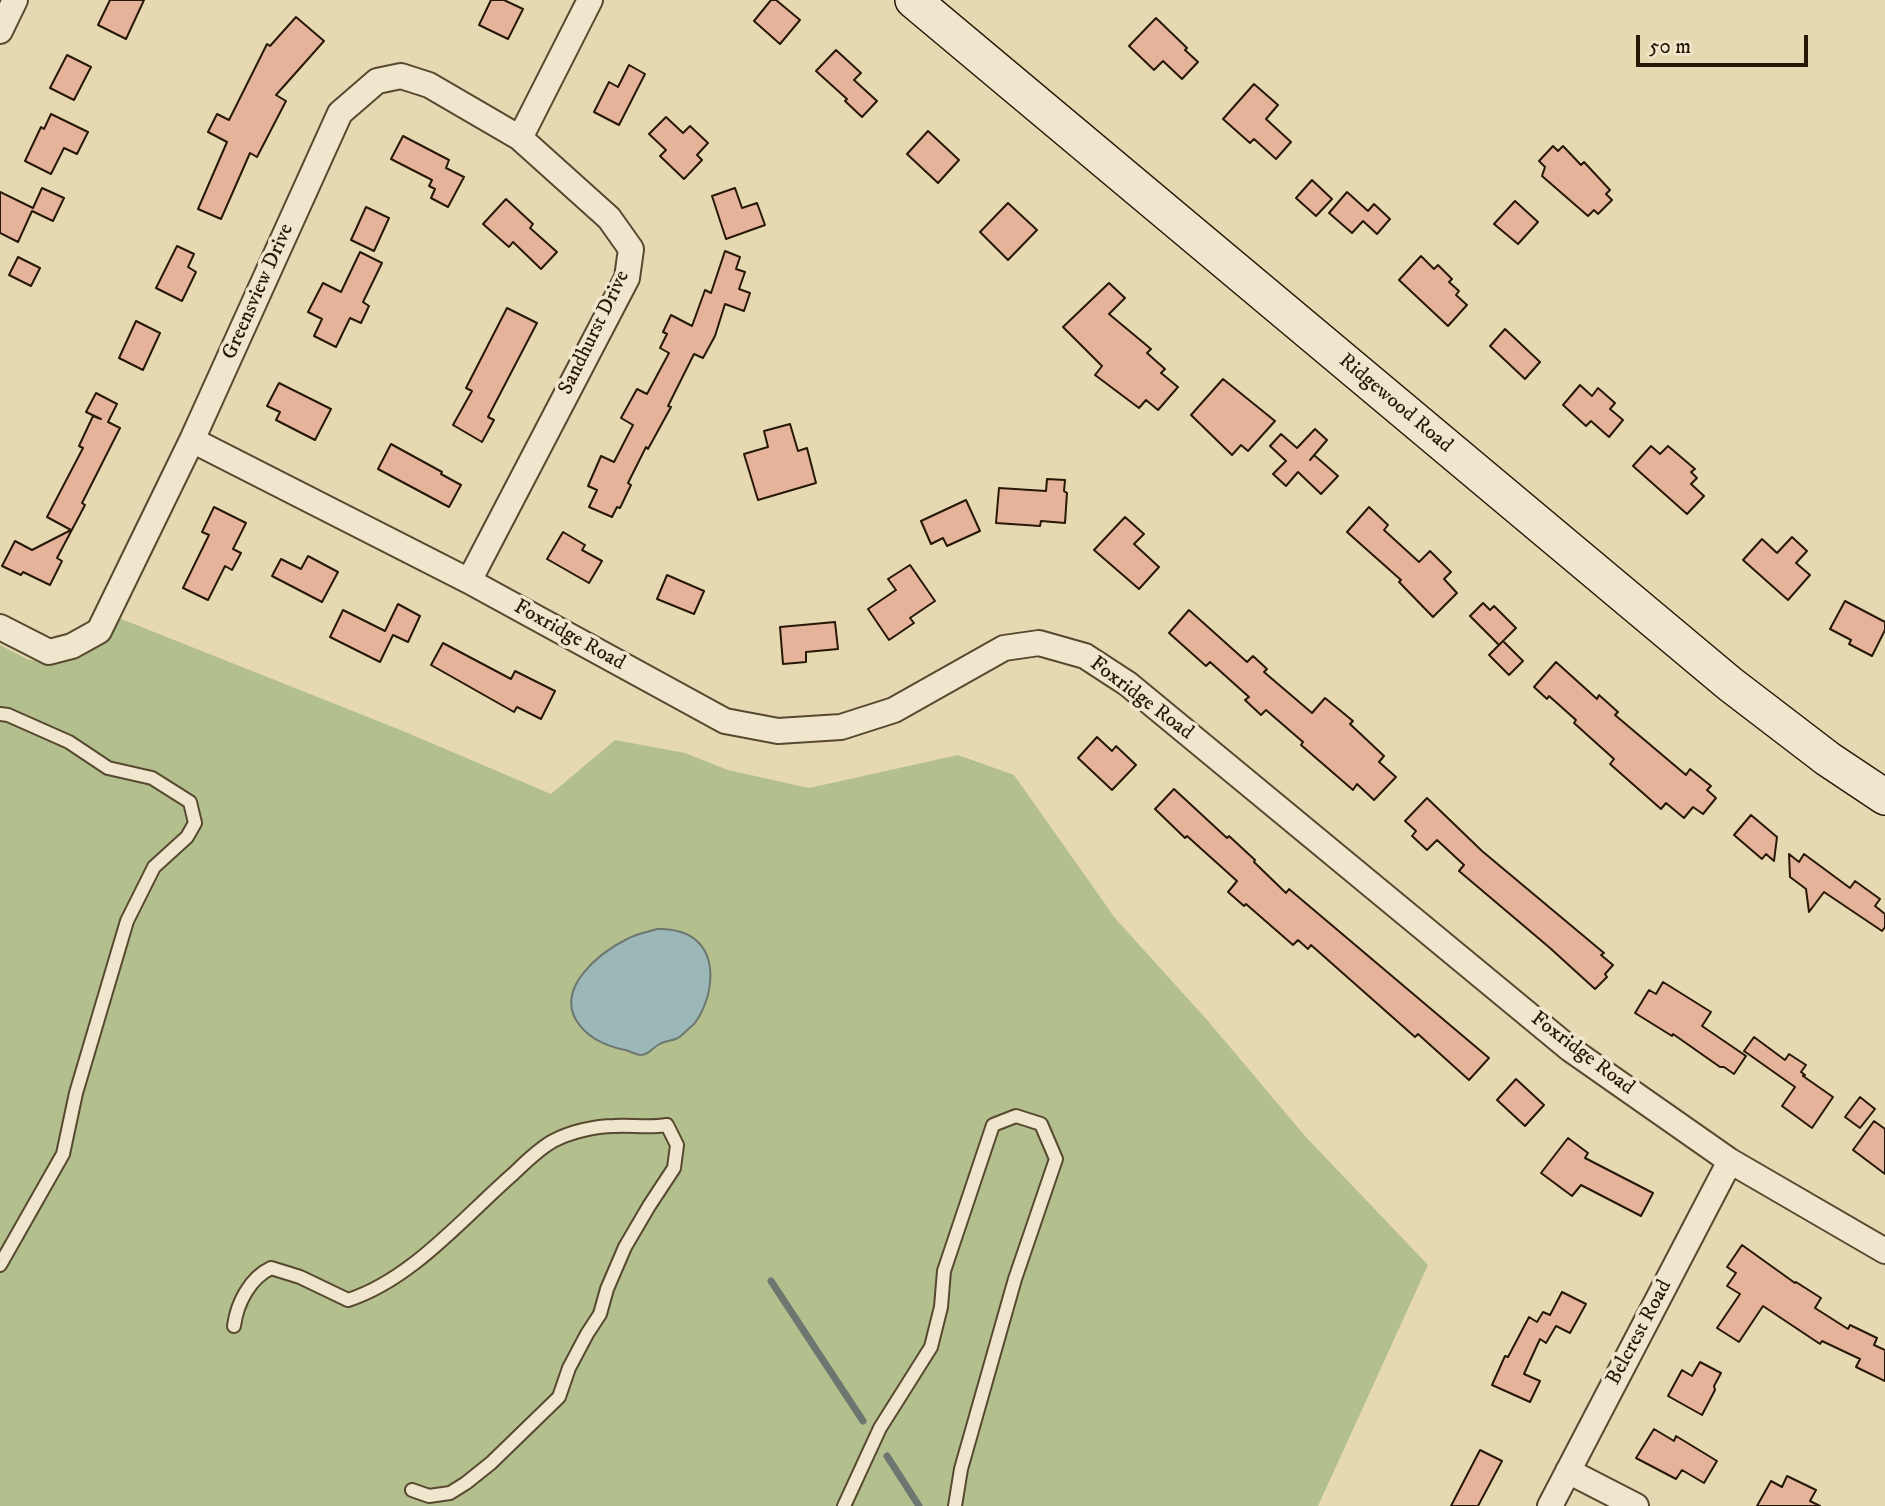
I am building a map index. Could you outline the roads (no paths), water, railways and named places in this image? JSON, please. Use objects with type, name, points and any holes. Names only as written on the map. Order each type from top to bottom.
[{"type":"main road","name":"Ridgewood Road","points":[[913,0],[1720,676],[1828,760],[1885,797]]},
{"type":"street","points":[[0,31],[15,0]]},
{"type":"street","points":[[520,138],[590,0]]},
{"type":"street","name":"Greensview Drive","points":[[0,627],[49,652],[72,646],[99,631],[192,440],[340,113],[377,81],[401,76],[429,85],[520,138]]},
{"type":"street","name":"Sandhurst Drive","points":[[469,581],[627,278],[631,249],[609,218],[520,138]]},
{"type":"street","name":"Foxridge Road","points":[[192,440],[469,581],[725,721],[778,731],[841,727],[894,710],[1004,648],[1039,643],[1085,656],[1128,684],[1570,1049],[1730,1161],[1885,1251]]},
{"type":"street","name":"Belcrest Road","points":[[1550,1506],[1730,1161]]},
{"type":"street","points":[[1568,1471],[1636,1506]]},
{"type":"lane","points":[[0,714],[69,742],[108,768],[152,778],[190,802],[195,822],[187,837],[154,867],[127,921],[76,1093],[63,1154],[0,1265]]},
{"type":"lane","points":[[844,1506],[880,1429],[931,1347],[942,1307],[944,1270],[993,1125],[1016,1116],[1041,1124],[1056,1159],[1015,1279],[961,1469],[955,1506]]},
{"type":"lane","points":[[234,1326],[235,1315],[247,1291],[261,1273],[271,1268],[300,1276],[348,1300],[378,1289],[424,1255],[528,1159],[552,1142],[576,1133],[611,1126],[632,1128],[667,1125],[677,1144],[674,1168],[625,1247],[607,1289],[600,1314],[569,1368],[559,1397],[467,1483],[450,1493],[429,1496],[412,1490]]},
{"type":"water","points":[[657,929],[684,933],[694,939],[707,956],[710,981],[706,1003],[694,1024],[678,1038],[640,1055],[604,1043],[585,1032],[576,1020],[572,995],[584,972],[605,953],[630,937]]},
{"type":"waterway","points":[[771,1281],[863,1421]]},
{"type":"waterway","points":[[887,1456],[919,1506]]}]
